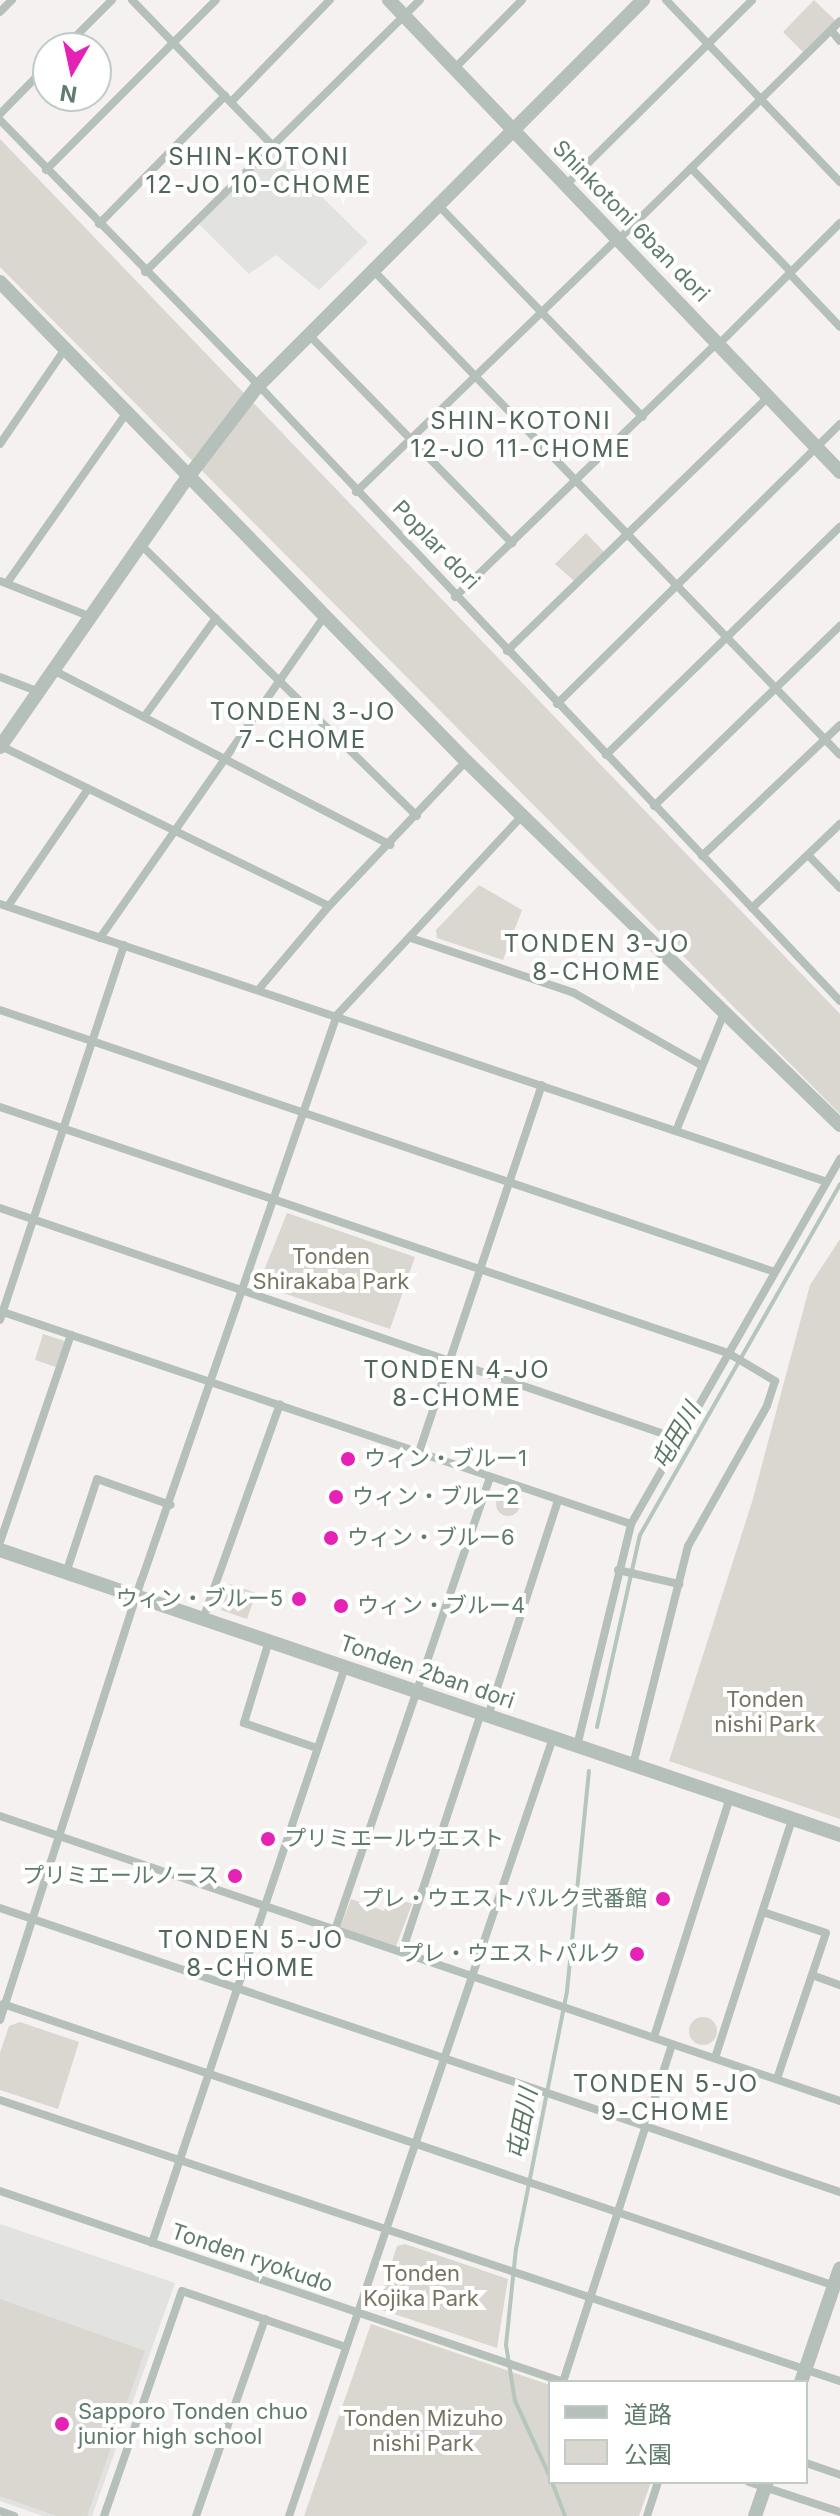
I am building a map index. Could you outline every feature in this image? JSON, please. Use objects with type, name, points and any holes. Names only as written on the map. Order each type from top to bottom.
[{"type":"street","points":[[0,12],[12,0]]},
{"type":"street","points":[[80,32],[112,0]]},
{"type":"street","points":[[132,0],[273,146]]},
{"type":"street","points":[[46,170],[216,0]]},
{"type":"street","points":[[99,224],[330,0]]},
{"type":"street","name":"Shinkotoni 6ban dori","points":[[389,0],[840,472]]},
{"type":"street","points":[[145,272],[420,0]]},
{"type":"street","points":[[455,68],[522,0]]},
{"type":"street","points":[[329,906],[0,747],[140,544],[257,387],[643,0]]},
{"type":"street","points":[[666,0],[840,182]]},
{"type":"street","points":[[566,185],[752,0]]},
{"type":"street","points":[[356,492],[840,21]]},
{"type":"street","points":[[831,30],[840,41]]},
{"type":"street","points":[[0,114],[32,81]]},
{"type":"street","name":"Poplar dori","points":[[0,120],[840,1001]]},
{"type":"street","points":[[691,168],[840,327]]},
{"type":"street","points":[[439,206],[643,417]]},
{"type":"street","points":[[455,597],[840,223]]},
{"type":"street","points":[[373,270],[840,755]]},
{"type":"street","points":[[0,282],[466,761],[840,1125]]},
{"type":"street","points":[[309,335],[512,543]]},
{"type":"street","points":[[0,444],[65,349]]},
{"type":"street","points":[[507,651],[768,397]]},
{"type":"street","points":[[89,616],[4,582],[127,412]]},
{"type":"street","points":[[557,704],[840,424]]},
{"type":"street","points":[[606,755],[840,527]]},
{"type":"street","points":[[140,544],[417,816]]},
{"type":"street","points":[[100,938],[326,614]]},
{"type":"street","points":[[144,717],[216,618]]},
{"type":"street","points":[[654,806],[840,626]]},
{"type":"street","points":[[53,670],[390,845]]},
{"type":"street","points":[[0,677],[37,691]]},
{"type":"street","points":[[702,856],[840,725]]},
{"type":"street","points":[[259,989],[329,906],[390,845],[466,761]]},
{"type":"street","points":[[88,789],[4,905],[824,1181]]},
{"type":"street","points":[[0,2020],[2,2004],[61,1837],[137,1597],[337,1015],[522,816]]},
{"type":"street","points":[[752,908],[840,824]]},
{"type":"street","points":[[808,855],[840,888]]},
{"type":"street","points":[[411,938],[574,993],[699,1064]]},
{"type":"street","points":[[124,945],[1,1314],[280,1404],[418,1455],[631,1524]]},
{"type":"street","points":[[0,1010],[775,1272]]},
{"type":"street","points":[[676,1131],[699,1064],[724,1013]]},
{"type":"street","points":[[418,1455],[542,1085]]},
{"type":"street","points":[[0,1107],[728,1353],[775,1381],[771,1394],[688,1546],[633,1765]]},
{"type":"street","points":[[577,1746],[631,1524],[824,1181],[840,1159]]},
{"type":"street","points":[[0,1208],[679,1439]]},
{"type":"street","points":[[0,1542],[71,1335]]},
{"type":"street","points":[[203,1619],[280,1404]]},
{"type":"street","points":[[66,1573],[97,1479],[171,1505]]},
{"type":"street","points":[[335,1930],[489,1479]]},
{"type":"street","points":[[402,1952],[558,1501]]},
{"type":"street","name":"Tonden 2ban dori","points":[[0,1550],[840,1835]]},
{"type":"street","points":[[618,1570],[679,1584]]},
{"type":"street","points":[[269,1641],[244,1723],[317,1748]]},
{"type":"street","points":[[152,2243],[268,1907],[345,1667]]},
{"type":"street","points":[[289,2516],[553,1738]]},
{"type":"street","points":[[654,2037],[730,1798]]},
{"type":"street","points":[[0,1816],[840,2101]]},
{"type":"street","points":[[715,2058],[792,1819]]},
{"type":"street","points":[[0,1908],[840,2192]]},
{"type":"street","points":[[763,1912],[826,1933],[777,2079]]},
{"type":"street","points":[[812,1975],[840,1985]]},
{"type":"street","points":[[2,2004],[837,2286]]},
{"type":"street","points":[[564,2380],[621,2213],[672,2044]]},
{"type":"street","points":[[0,2100],[592,2298],[803,2376],[840,2381]]},
{"type":"street","name":"Tonden ryokudo","points":[[0,2191],[557,2380]]},
{"type":"street","points":[[803,2376],[837,2286],[840,2268]]},
{"type":"street","points":[[104,2516],[182,2291],[346,2347]]},
{"type":"street","points":[[196,2516],[265,2319]]},
{"type":"street","points":[[808,2464],[840,2475]]},
{"type":"street","points":[[647,2516],[657,2484]]},
{"type":"street","points":[[755,2516],[766,2485],[840,2512]]},
{"type":"street","points":[[0,2511],[14,2516]]},
{"type":"shaded area","points":[[274,150],[368,242],[319,290],[276,255],[249,274],[199,224]]},
{"type":"shaded area","name":"Sapporo Tonden chuo junior high school","points":[[0,2224],[175,2283],[92,2516],[43,2516],[0,2501]]},
{"type":"green space","points":[[814,0],[836,21],[803,52],[783,32]]},
{"type":"green space","points":[[0,139],[840,1014],[840,1114],[0,267]]},
{"type":"green space","points":[[586,533],[604,552],[574,581],[555,564]]},
{"type":"green space","points":[[479,885],[522,910],[503,960],[437,938],[436,930]]},
{"type":"green space","name":"Tonden Shirakaba Park","points":[[287,1213],[415,1257],[390,1329],[265,1287],[261,1278]]},
{"type":"green space","name":"Tonden nishi Park","points":[[840,1239],[840,1819],[669,1761],[752,1502],[810,1285]]},
{"type":"green space","points":[[43,1334],[65,1341],[56,1367],[35,1360]]},
{"type":"green space","points":[[508,1492],[517,1495],[520,1504],[517,1513],[508,1516],[499,1513],[496,1504],[499,1495]]},
{"type":"green space","points":[[230,1584],[256,1593],[247,1619],[221,1610]]},
{"type":"green space","points":[[390,1896],[412,1904],[395,1949],[340,1928],[351,1899],[384,1911]]},
{"type":"green space","points":[[703,2017],[713,2021],[717,2031],[713,2041],[703,2045],[693,2041],[689,2031],[693,2021]]},
{"type":"green space","points":[[20,2022],[79,2042],[58,2109],[0,2090],[0,2053],[9,2026]]},
{"type":"green space","name":"Tonden Kojika Park","points":[[405,2244],[508,2279],[497,2348],[382,2310],[378,2305],[397,2246]]},
{"type":"green space","name":"Sapporo Tonden chuo junior high school","points":[[0,2299],[145,2351],[87,2516],[57,2516],[0,2496]]},
{"type":"green space","name":"Tonden Mizuho nishi Park","points":[[371,2324],[548,2384],[548,2484],[650,2484],[639,2516],[304,2516]]},
{"type":"waterway","name":"屯田川","points":[[597,1727],[640,1535],[840,1184]]},
{"type":"waterway","name":"屯田川","points":[[548,2473],[515,2401],[506,2345],[516,2249],[567,1991],[589,1771]]},
{"type":"waterway","name":"屯田川","points":[[553,2484],[565,2516]]},
{"type":"place","name":"ウィン・ブルー1","points":[[348,1459]]},
{"type":"place","name":"ウィン・ブルー2","points":[[336,1497]]},
{"type":"place","name":"ウィン・ブルー6","points":[[331,1538]]},
{"type":"place","name":"ウィン・ブルー5","points":[[299,1599]]},
{"type":"place","name":"ウィン・ブルー4","points":[[341,1606]]},
{"type":"place","name":"プリミエールウエスト","points":[[268,1839]]},
{"type":"place","name":"プリミエールノース","points":[[235,1876]]},
{"type":"place","name":"プレ・ウエストパルク弐番館","points":[[663,1899]]},
{"type":"place","name":"プレ・ウエストパルク","points":[[637,1954]]},
{"type":"place","name":"Sapporo Tonden chuo junior high school","points":[[62,2424]]},
{"type":"district","name":"SHIN-KOTONI 12-JO 10-CHOME","points":[[259,171]]},
{"type":"district","name":"SHIN-KOTONI 12-JO 11-CHOME","points":[[521,435]]},
{"type":"district","name":"TONDEN 3-JO 7-CHOME","points":[[303,726]]},
{"type":"district","name":"TONDEN 3-JO 8-CHOME","points":[[597,958]]},
{"type":"district","name":"TONDEN 4-JO 8-CHOME","points":[[457,1384]]},
{"type":"district","name":"TONDEN 5-JO 8-CHOME","points":[[251,1954]]},
{"type":"district","name":"TONDEN 5-JO 9-CHOME","points":[[666,2098]]}]
